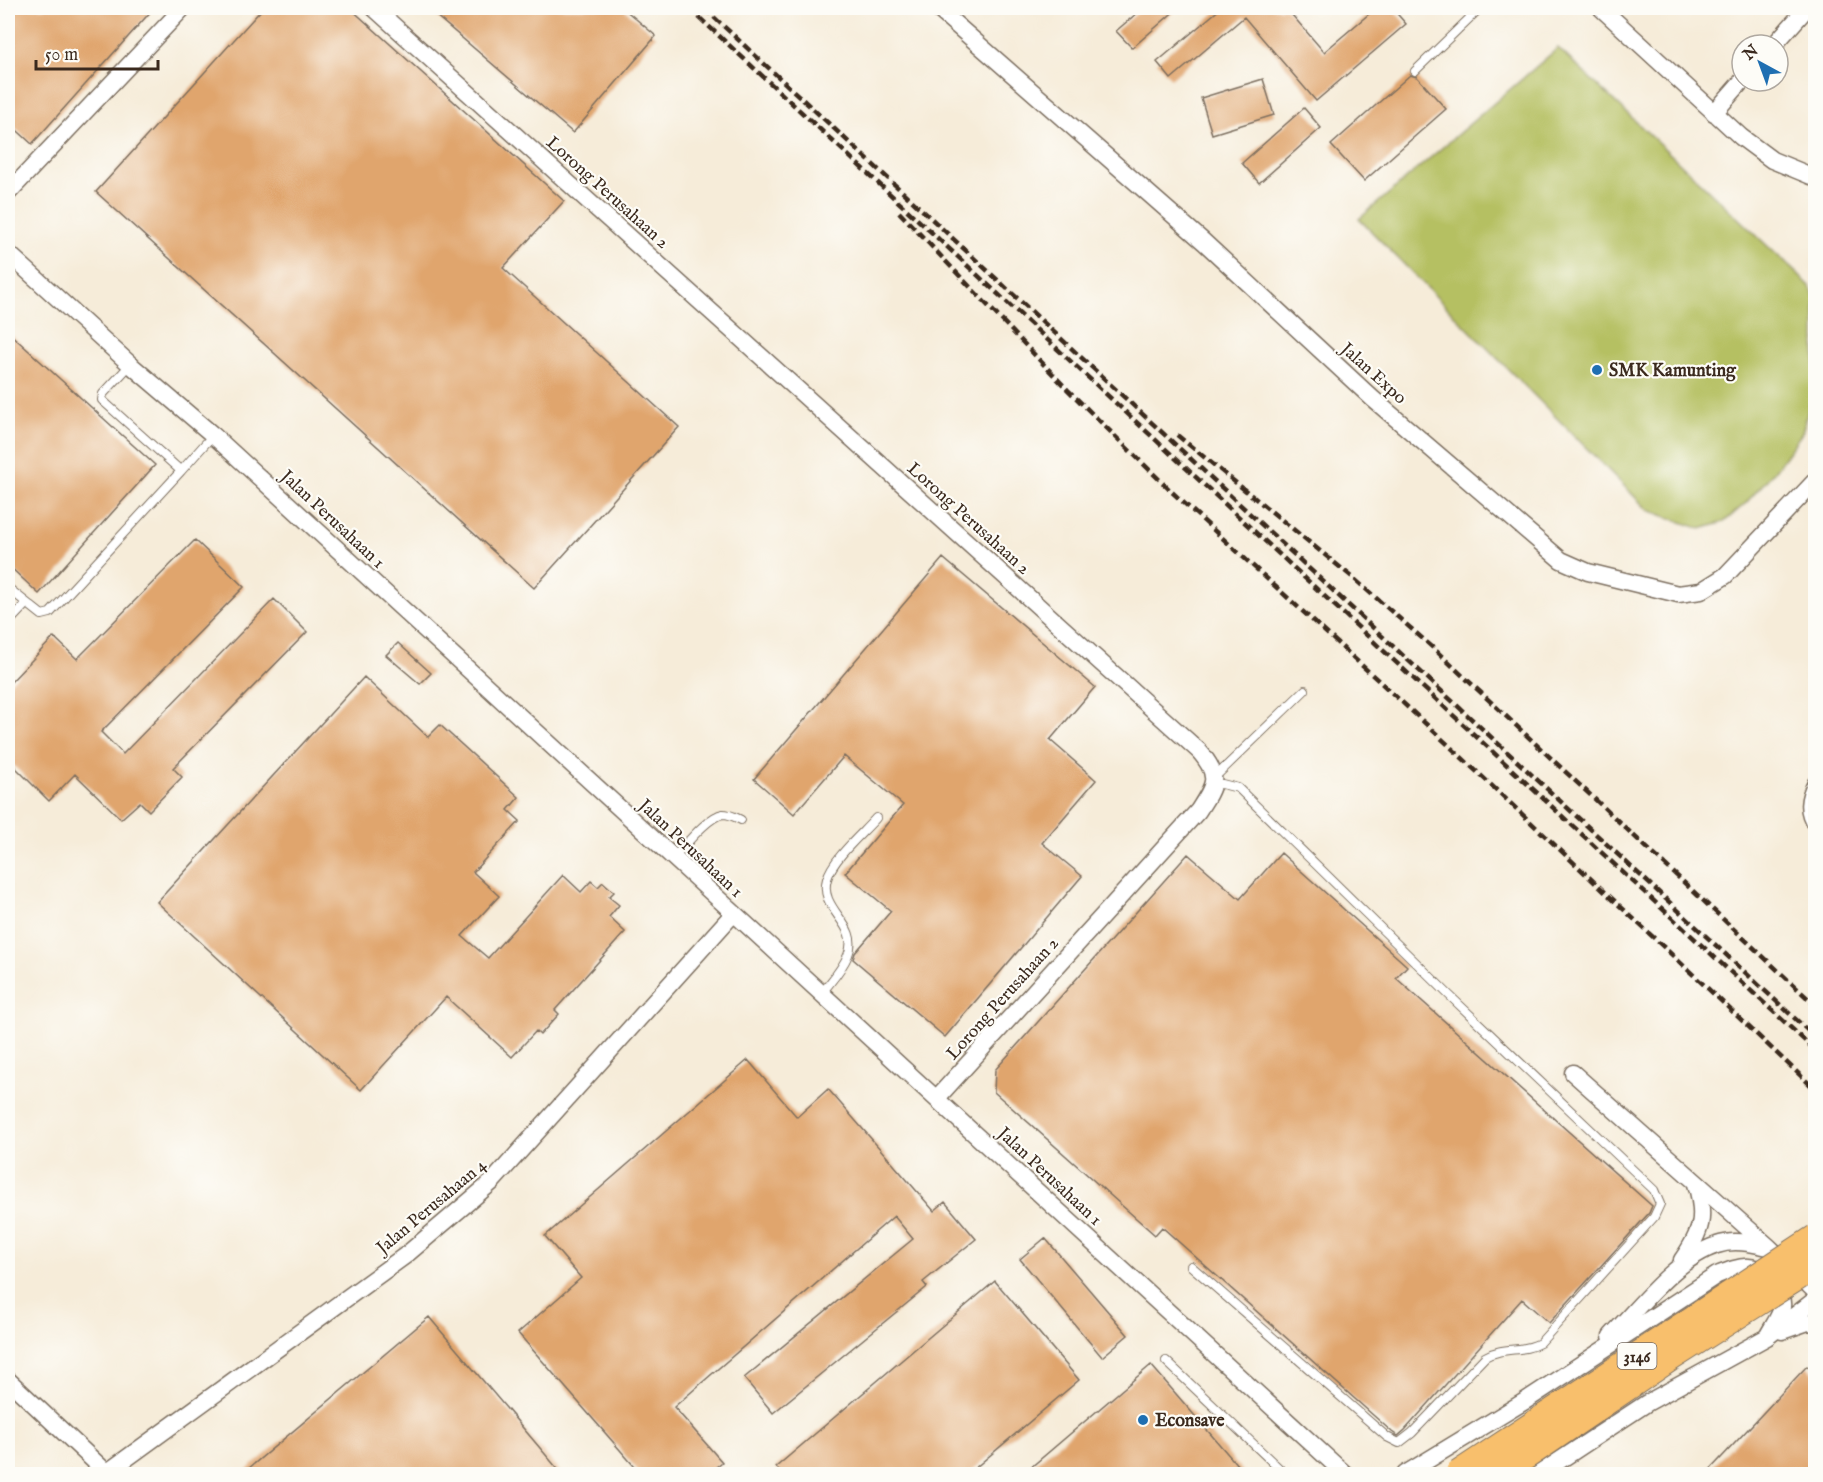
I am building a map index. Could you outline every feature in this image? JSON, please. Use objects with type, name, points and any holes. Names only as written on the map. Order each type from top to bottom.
[{"type":"main road","name":"3146","points":[[1459,1474],[1815,1238]]},
{"type":"main road","name":"3146","points":[[1499,1474],[1671,1356],[1815,1265]]},
{"type":"street","points":[[8,193],[183,8]]},
{"type":"street","name":"Lorong Perusahaan 2","points":[[374,8],[1198,751],[1209,764],[1214,781],[1198,811],[937,1098]]},
{"type":"street","name":"Jalan Expo","points":[[937,8],[1204,242],[1373,399],[1561,560],[1588,572],[1678,594],[1701,591],[1725,576],[1815,480]]},
{"type":"street","points":[[1601,8],[1741,137],[1772,160],[1815,178]]},
{"type":"street","points":[[1785,33],[1807,8]]},
{"type":"street","points":[[1714,113],[1732,93]]},
{"type":"street","name":"Jalan Perusahaan 1","points":[[8,253],[130,364],[213,435],[1345,1474]]},
{"type":"street","points":[[1815,783],[1808,798],[1810,818],[1815,825]]},
{"type":"street","name":"Jalan Perusahaan 4","points":[[106,1474],[406,1255],[492,1182],[734,914]]},
{"type":"street","points":[[1573,1073],[1769,1247],[1815,1292]]},
{"type":"street","points":[[1677,1268],[1699,1234],[1703,1216],[1696,1184]]},
{"type":"street","points":[[1584,1362],[1677,1268],[1697,1254],[1718,1244],[1742,1241],[1769,1247]]},
{"type":"street","points":[[1405,1474],[1584,1362],[1717,1275],[1738,1266],[1754,1266],[1770,1277],[1782,1298],[1782,1309],[1767,1336]]},
{"type":"street","points":[[1539,1474],[1647,1403],[1767,1336],[1815,1299]]},
{"type":"street","points":[[1767,1336],[1808,1322],[1815,1323]]},
{"type":"street","points":[[8,1380],[106,1474]]},
{"type":"lane","points":[[1415,71],[1480,8]]},
{"type":"lane","points":[[130,364],[103,394],[102,400],[181,471]]},
{"type":"lane","points":[[8,588],[42,615],[50,613],[213,435]]},
{"type":"lane","points":[[8,623],[27,603]]},
{"type":"lane","points":[[1191,1266],[1387,1437],[1399,1443],[1412,1433],[1485,1357],[1505,1349],[1524,1349],[1540,1343],[1654,1217],[1660,1204],[1654,1190],[1449,995],[1238,788],[1214,781],[1305,690]]},
{"type":"lane","points":[[673,858],[711,820],[721,814],[731,815],[741,820]]},
{"type":"lane","points":[[822,993],[842,967],[849,953],[851,936],[842,919],[830,906],[825,893],[827,879],[836,862],[876,818]]},
{"type":"lane","points":[[1166,1361],[1285,1474]]},
{"type":"green space","points":[[1558,48],[1810,286],[1815,298],[1815,385],[1802,433],[1773,473],[1746,503],[1724,522],[1701,529],[1648,510],[1359,219]]},
{"type":"building","points":[[8,8],[154,8],[32,144],[8,122]]},
{"type":"building","points":[[263,8],[350,8],[564,201],[503,268],[679,427],[534,588],[96,192]]},
{"type":"building","points":[[427,8],[623,8],[656,36],[573,133]]},
{"type":"building","points":[[1143,8],[1178,8],[1132,48],[1116,31]]},
{"type":"building","points":[[1221,8],[1286,8],[1324,52],[1376,8],[1392,8],[1406,24],[1316,101],[1244,17],[1171,79],[1157,62]]},
{"type":"building","points":[[1410,75],[1417,77],[1446,109],[1364,181],[1331,145]]},
{"type":"building","points":[[1263,79],[1274,115],[1212,134],[1201,98]]},
{"type":"building","points":[[1304,108],[1321,128],[1259,183],[1242,163]]},
{"type":"building","points":[[8,332],[155,465],[39,594],[8,565]]},
{"type":"building","points":[[195,540],[244,587],[101,732],[123,754],[274,599],[307,632],[173,768],[182,777],[149,811],[140,802],[121,819],[75,774],[49,801],[8,760],[8,685],[54,637],[77,659]]},
{"type":"building","points":[[943,558],[1095,687],[1050,740],[1096,780],[1042,843],[1082,876],[945,1037],[853,959],[855,953],[891,911],[845,873],[903,805],[844,756],[794,814],[754,779]]},
{"type":"building","points":[[398,643],[431,673],[420,684],[386,655]]},
{"type":"building","points":[[364,677],[428,737],[440,725],[519,797],[508,810],[520,821],[473,872],[499,896],[462,936],[488,958],[563,875],[581,892],[591,881],[598,887],[603,882],[614,892],[609,897],[619,905],[609,917],[625,932],[555,1010],[559,1014],[540,1035],[536,1031],[512,1057],[446,997],[361,1090],[157,902]]},
{"type":"building","points":[[1281,853],[1407,966],[1396,978],[1652,1206],[1649,1213],[1549,1323],[1522,1299],[1398,1436],[1162,1227],[1155,1235],[994,1092],[995,1070],[1188,854],[1240,899]]},
{"type":"building","points":[[748,1060],[797,1117],[828,1089],[934,1211],[945,1202],[976,1239],[923,1282],[927,1287],[773,1413],[744,1378],[913,1239],[894,1216],[674,1407],[722,1462],[708,1474],[641,1474],[518,1333],[581,1278],[545,1236]]},
{"type":"building","points":[[1045,1238],[1128,1335],[1102,1357],[1020,1259]]},
{"type":"building","points":[[995,1281],[1079,1380],[968,1474],[783,1474],[776,1467]]},
{"type":"building","points":[[429,1317],[562,1474],[242,1474]]},
{"type":"building","name":"Econsave","points":[[1151,1365],[1245,1474],[1023,1474]]},
{"type":"building","points":[[1807,1366],[1815,1374],[1815,1461],[1803,1474],[1706,1474]]},
{"type":"railway","points":[[689,8],[1816,1051]]},
{"type":"railway","points":[[704,8],[1816,1038]]},
{"type":"railway","points":[[899,212],[1068,390],[1172,492],[1426,724],[1816,1090]]},
{"type":"railway","points":[[1177,435],[1351,576],[1431,646],[1816,1006]]},
{"type":"place","name":"SMK Kamunting","points":[[1597,370]]},
{"type":"place","name":"Econsave","points":[[1143,1420]]}]
